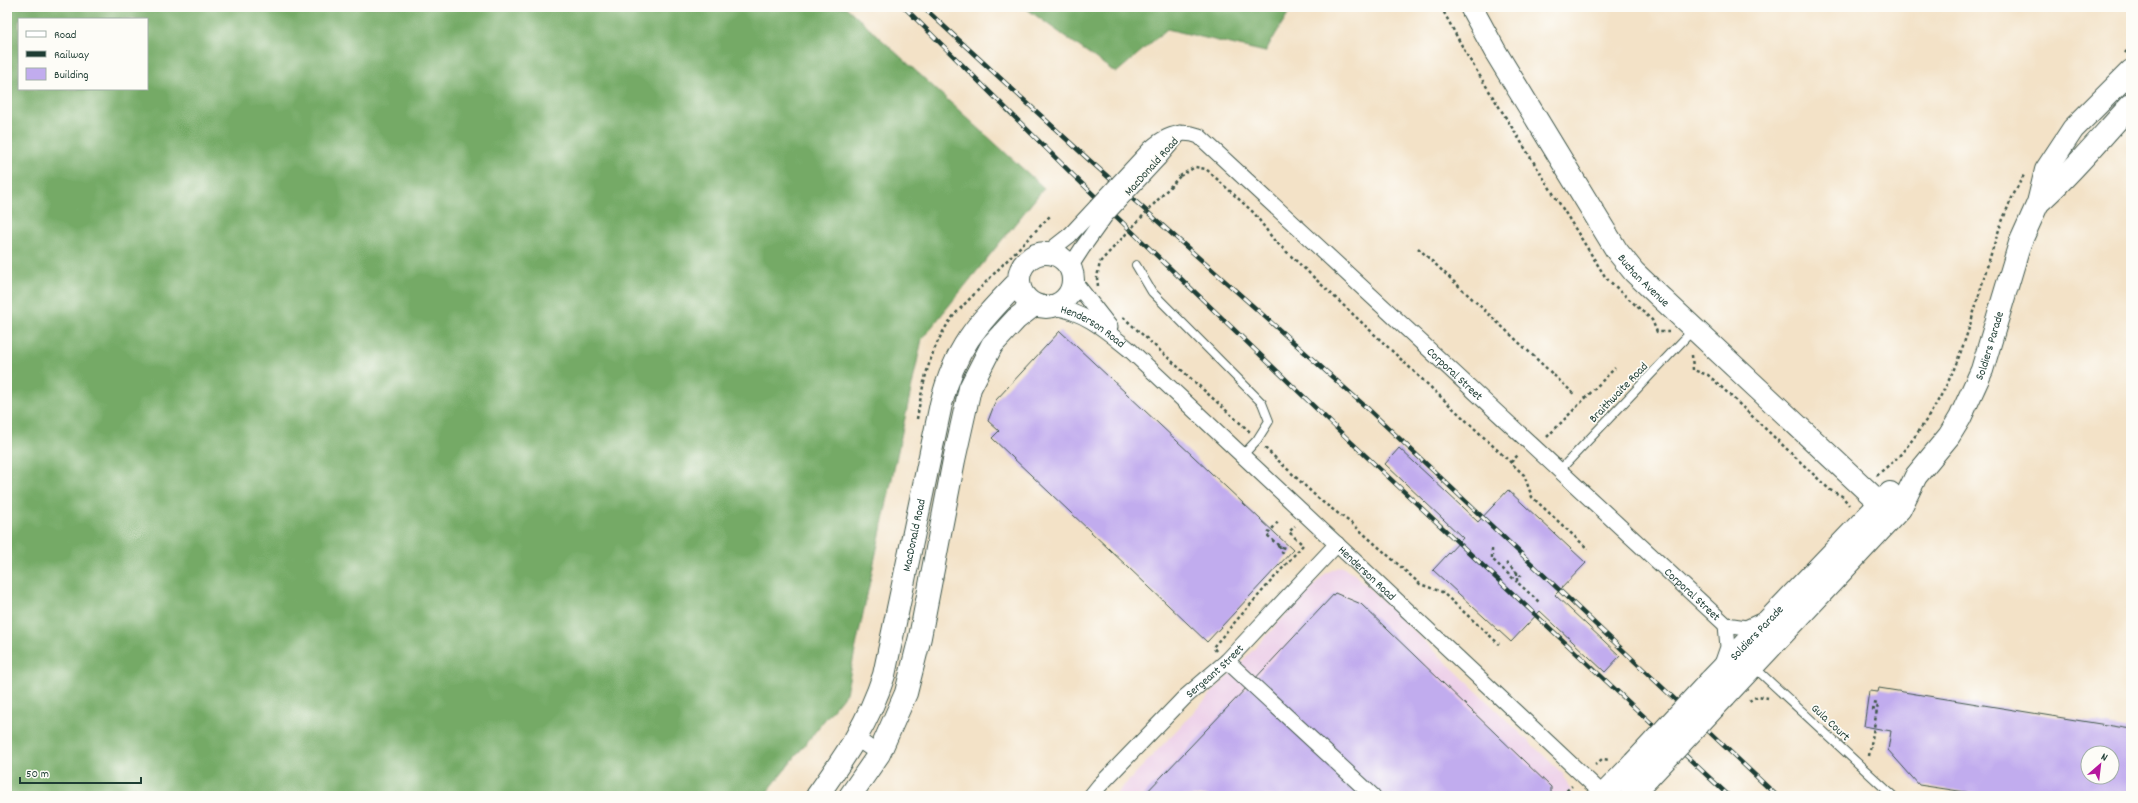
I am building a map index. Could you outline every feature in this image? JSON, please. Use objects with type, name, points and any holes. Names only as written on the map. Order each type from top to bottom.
[{"type":"street","name":"Buchan Avenue","points":[[1471,7],[1495,51],[1617,251],[1634,272],[1879,502]]},
{"type":"street","name":"Soldiers Parade","points":[[1718,682],[1753,666],[1900,509],[1916,476],[1949,436],[1970,397],[1982,370],[2020,242],[2038,203],[2046,170],[2069,136],[2131,71]]},
{"type":"street","name":"Soldiers Parade","points":[[2038,203],[2066,179],[2089,149],[2131,105]]},
{"type":"street","name":"MacDonald Road","points":[[1047,253],[1070,235],[1155,154],[1180,133]]},
{"type":"street","name":"Corporal Street","points":[[1180,133],[1199,136],[1212,146],[1726,625],[1746,628],[1771,617]]},
{"type":"street","name":"MacDonald Road","points":[[1072,274],[1083,247],[1105,216],[1155,154]]},
{"type":"street","points":[[1047,253],[1058,256],[1072,274],[1069,296],[1062,303],[1044,306],[1023,295],[1019,280],[1022,269],[1029,259],[1047,253]]},
{"type":"street","name":"Henderson Road","points":[[1072,274],[1130,350]]},
{"type":"street","name":"MacDonald Road","points":[[817,796],[857,739],[877,699],[889,658],[941,404],[952,367],[972,332],[1019,280]]},
{"type":"street","name":"MacDonald Road","points":[[850,796],[879,754],[898,714],[913,669],[954,460],[970,388],[977,371],[992,346],[1016,319],[1044,306]]},
{"type":"street","name":"Henderson Road","points":[[1044,306],[1068,310],[1086,317],[1130,350],[1603,795]]},
{"type":"street","name":"Soldiers Parade","points":[[1603,795],[1641,770],[1718,682],[1771,617],[1879,502],[1916,476]]},
{"type":"street","name":"Sergeant Street","points":[[1091,796],[1184,698],[1227,661],[1336,544]]},
{"type":"street","name":"Corporal Street","points":[[1718,682],[1728,647],[1726,625]]},
{"type":"street","points":[[1227,661],[1374,796]]},
{"type":"street","points":[[857,739],[879,754]]},
{"type":"street","name":"Soldiers Parade","points":[[1631,796],[1641,770]]},
{"type":"lane","points":[[1136,265],[1152,292],[1262,403],[1269,421],[1256,440],[1242,456]]},
{"type":"lane","name":"Braithwaite Road","points":[[1559,471],[1694,328]]},
{"type":"lane","name":"Gula Court","points":[[1753,666],[1893,796]]},
{"type":"path","points":[[1441,7],[1476,70],[1606,278],[1652,320],[1657,332]]},
{"type":"path","points":[[1100,293],[1097,278],[1100,262],[1180,176],[1195,167],[1206,169],[1254,213],[1274,240],[1524,474],[1532,497],[1588,549]]},
{"type":"path","points":[[1418,248],[1574,394]]},
{"type":"path","points":[[1120,315],[1243,424],[1256,440],[1320,500],[1355,526],[1420,584],[1442,592],[1500,644]]},
{"type":"path","points":[[1511,462],[1540,431],[1548,438],[1615,368]]},
{"type":"path","points":[[1693,370],[1708,375],[1824,485],[1842,496],[1849,505]]},
{"type":"path","points":[[1278,522],[1267,534],[1279,546],[1283,554]]},
{"type":"path","points":[[1227,661],[1213,647],[1304,545]]},
{"type":"path","points":[[1279,546],[1286,549]]},
{"type":"path","points":[[1492,550],[1492,559],[1539,602]]},
{"type":"path","points":[[1506,563],[1522,577]]},
{"type":"path","points":[[1516,582],[1517,572]]},
{"type":"path","points":[[1744,705],[1752,698],[1758,696],[1766,697],[1774,701]]},
{"type":"path","points":[[1869,756],[1878,710],[1878,704],[1873,704]]},
{"type":"path","points":[[1872,709],[1878,710]]},
{"type":"shaded area","points":[[1341,566],[1352,572],[1563,774],[1573,796],[1114,796],[1326,573]]},
{"type":"green space","points":[[7,7],[846,7],[1044,188],[922,339],[846,693],[764,796],[7,796]]},
{"type":"green space","points":[[1024,7],[1292,7],[1265,52],[1167,29],[1116,73]]},
{"type":"building","points":[[1060,331],[1293,550],[1207,642],[992,438],[999,431],[988,421],[996,400]]},
{"type":"building","points":[[1399,448],[1478,522],[1508,490],[1586,563],[1555,595],[1620,656],[1605,672],[1540,611],[1511,642],[1433,570],[1463,538],[1385,464]]},
{"type":"building","points":[[1335,593],[1361,604],[1551,787],[1551,796],[1143,796]]},
{"type":"building","points":[[1879,688],[2131,729],[2131,796],[1992,796],[1919,785],[1888,750],[1891,731],[1864,726],[1869,691],[1878,692]]},
{"type":"railway","points":[[904,7],[1073,175],[1351,442],[1729,796]]},
{"type":"railway","points":[[923,7],[1088,159],[1366,407],[1777,796]]}]
